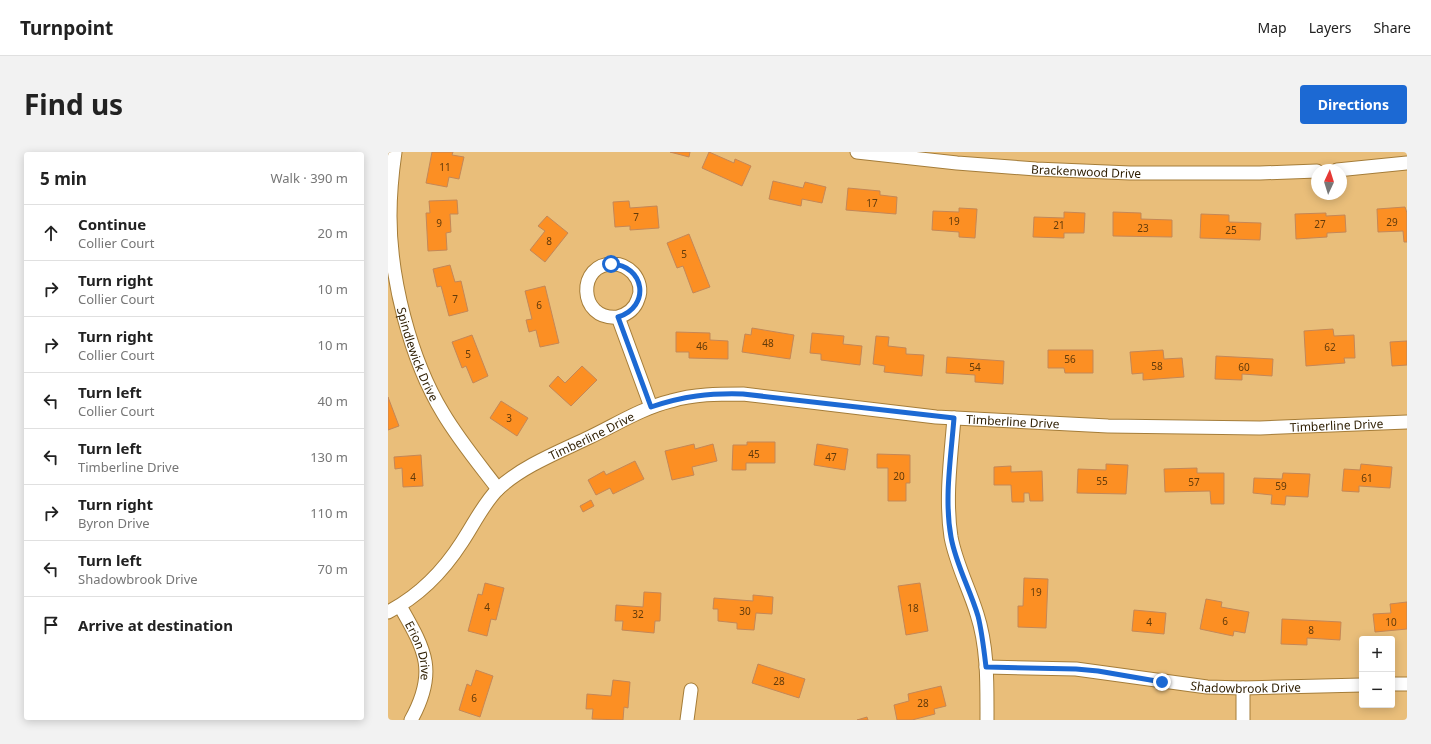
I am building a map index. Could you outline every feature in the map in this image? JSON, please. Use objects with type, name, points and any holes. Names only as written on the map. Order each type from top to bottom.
[{"type":"street","name":"Spindlewick Drive","points":[[395,152],[390,215],[392,252],[398,291],[418,363],[443,414],[470,453],[498,489]]},
{"type":"street","name":"Brackenwood Drive","points":[[857,152],[957,163],[1036,169],[1123,173],[1260,173],[1311,171]]},
{"type":"street","points":[[1347,169],[1407,163]]},
{"type":"street","points":[[611,264],[622,265],[631,271],[637,279],[640,290],[636,305],[628,313],[618,317],[607,316],[596,312],[592,308],[587,297],[587,286],[591,275],[600,268],[611,264]]},
{"type":"street","points":[[618,317],[651,407]]},
{"type":"street","name":"Timberline Drive","points":[[394,609],[422,589],[440,571],[462,543],[482,510],[498,489],[518,474],[538,462],[651,407],[690,396],[743,394],[954,418],[1078,425],[1268,428],[1407,422]]},
{"type":"street","points":[[954,418],[949,487],[949,520],[955,556],[977,615],[986,667],[987,720]]},
{"type":"street","name":"Erion Drive","points":[[394,609],[417,636],[426,659],[424,689],[420,702],[411,720]]},
{"type":"street","name":"Shadowbrook Drive","points":[[986,667],[1076,669],[1192,685],[1243,688],[1359,685]]},
{"type":"street","points":[[1395,684],[1407,684]]},
{"type":"street","points":[[1243,688],[1243,720]]},
{"type":"street","points":[[687,720],[691,690]]},
{"type":"building","points":[[432,152],[453,152],[452,155],[464,157],[459,179],[449,177],[447,187],[426,183]]},
{"type":"building","points":[[670,152],[690,152],[689,157]]},
{"type":"building","points":[[709,152],[734,163],[735,159],[751,166],[742,186],[702,168]]},
{"type":"building","points":[[773,181],[803,188],[805,182],[826,187],[822,203],[802,199],[801,206],[769,199]]},
{"type":"building","points":[[848,188],[880,191],[880,195],[897,197],[896,214],[846,210]]},
{"type":"building","points":[[457,200],[458,214],[450,214],[451,232],[446,233],[447,250],[428,251],[426,213],[430,213],[429,201]]},
{"type":"building","points":[[629,201],[630,208],[657,206],[659,228],[630,230],[630,226],[615,227],[613,202]]},
{"type":"building","points":[[1405,207],[1407,213],[1407,242],[1404,242],[1403,231],[1378,232],[1377,209]]},
{"type":"building","points":[[959,208],[977,209],[975,238],[959,237],[959,232],[932,230],[933,211],[959,212]]},
{"type":"building","points":[[1064,212],[1085,213],[1084,233],[1064,233],[1064,238],[1033,237],[1034,217],[1064,218]]},
{"type":"building","points":[[1113,212],[1141,213],[1141,219],[1172,220],[1172,237],[1113,236]]},
{"type":"building","points":[[1326,213],[1326,216],[1345,215],[1346,232],[1327,233],[1327,237],[1296,239],[1295,214]]},
{"type":"building","points":[[1201,214],[1229,215],[1229,222],[1261,223],[1260,240],[1200,238]]},
{"type":"building","points":[[547,216],[568,233],[545,262],[530,250],[545,231],[538,226]]},
{"type":"building","points":[[689,234],[710,287],[693,293],[683,266],[677,268],[667,243]]},
{"type":"building","points":[[450,265],[455,282],[461,281],[468,311],[449,316],[441,286],[437,287],[433,269]]},
{"type":"building","points":[[545,286],[559,343],[540,347],[536,330],[529,332],[526,320],[532,319],[525,291]]},
{"type":"building","points":[[752,328],[794,335],[790,359],[742,352],[745,334],[751,335]]},
{"type":"building","points":[[1333,329],[1334,336],[1354,335],[1355,358],[1344,358],[1345,363],[1306,366],[1304,331]]},
{"type":"building","points":[[676,332],[710,333],[710,340],[728,341],[728,359],[689,358],[689,352],[676,352]]},
{"type":"building","points":[[812,333],[844,336],[843,344],[862,346],[860,365],[821,360],[821,354],[810,353]]},
{"type":"building","points":[[472,335],[488,376],[473,383],[466,366],[462,368],[452,342]]},
{"type":"building","points":[[876,336],[889,337],[888,346],[906,348],[906,354],[924,355],[922,376],[884,372],[885,366],[873,364]]},
{"type":"building","points":[[1407,341],[1407,365],[1392,366],[1390,342]]},
{"type":"building","points":[[1048,350],[1093,350],[1093,373],[1065,373],[1064,368],[1048,368]]},
{"type":"building","points":[[1163,350],[1164,359],[1182,358],[1184,377],[1143,380],[1143,373],[1132,374],[1130,352]]},
{"type":"building","points":[[1216,356],[1273,359],[1272,376],[1242,374],[1242,380],[1215,379]]},
{"type":"building","points":[[947,357],[1004,361],[1003,384],[975,382],[975,375],[946,373]]},
{"type":"building","points":[[582,366],[597,380],[571,406],[549,386],[558,376],[565,383]]},
{"type":"building","points":[[388,397],[399,426],[388,430]]},
{"type":"building","points":[[501,401],[528,418],[517,436],[490,418]]},
{"type":"building","points":[[747,442],[775,442],[775,463],[746,463],[746,470],[732,470],[733,445],[747,445]]},
{"type":"building","points":[[694,444],[695,449],[713,444],[717,461],[692,467],[694,475],[672,480],[665,451]]},
{"type":"building","points":[[817,444],[848,449],[845,470],[814,465]]},
{"type":"building","points":[[877,454],[910,455],[910,483],[906,483],[906,501],[888,501],[888,468],[877,468]]},
{"type":"building","points":[[421,455],[423,486],[403,487],[402,468],[395,469],[394,457]]},
{"type":"building","points":[[635,461],[644,479],[613,494],[610,488],[596,495],[588,480],[604,471],[606,475]]},
{"type":"building","points":[[1106,464],[1128,465],[1126,494],[1077,493],[1078,469],[1106,470]]},
{"type":"building","points":[[1361,464],[1392,467],[1390,488],[1359,486],[1359,492],[1342,491],[1344,469],[1360,470]]},
{"type":"building","points":[[1011,466],[1011,472],[1042,471],[1043,501],[1030,501],[1029,493],[1024,493],[1024,502],[1012,502],[1011,485],[994,485],[994,467]]},
{"type":"building","points":[[1197,468],[1197,473],[1224,473],[1224,504],[1211,504],[1210,491],[1165,492],[1164,469]]},
{"type":"building","points":[[1283,473],[1310,474],[1308,497],[1286,496],[1285,505],[1271,504],[1272,495],[1253,493],[1254,478],[1282,479]]},
{"type":"building","points":[[591,500],[594,506],[583,512],[580,506]]},
{"type":"building","points":[[1024,578],[1048,579],[1046,628],[1018,627],[1018,606],[1023,606]]},
{"type":"building","points":[[485,583],[504,588],[496,620],[491,619],[487,636],[468,631],[478,594],[482,595]]},
{"type":"building","points":[[920,583],[928,631],[906,635],[898,586]]},
{"type":"building","points":[[644,592],[661,593],[660,621],[655,621],[654,633],[622,630],[623,621],[615,621],[616,605],[643,607]]},
{"type":"building","points":[[753,595],[773,597],[772,614],[756,613],[754,630],[737,629],[737,623],[718,621],[718,609],[713,609],[714,598],[753,601]]},
{"type":"building","points":[[1206,599],[1222,602],[1221,607],[1249,612],[1245,633],[1234,631],[1233,636],[1200,629]]},
{"type":"building","points":[[1407,602],[1407,629],[1375,632],[1373,614],[1391,613],[1390,604]]},
{"type":"building","points":[[1134,610],[1166,613],[1164,634],[1132,631]]},
{"type":"building","points":[[1282,619],[1341,622],[1340,640],[1307,638],[1307,645],[1281,644]]},
{"type":"building","points":[[758,664],[805,679],[799,698],[752,683]]},
{"type":"building","points":[[476,670],[493,676],[480,717],[459,710],[467,684],[471,686]]},
{"type":"building","points":[[613,680],[630,682],[628,708],[624,707],[623,720],[592,719],[593,709],[586,709],[587,694],[611,696]]},
{"type":"building","points":[[941,686],[946,706],[934,709],[935,714],[912,720],[897,720],[894,705],[909,701],[908,694]]},
{"type":"building","points":[[867,717],[868,720],[857,720]]},
{"type":"route","points":[[611,264],[622,265],[631,271],[635,275],[639,284],[640,295],[636,305],[628,313],[618,317],[651,407],[690,396],[743,394],[954,418],[949,487],[949,520],[951,537],[955,556],[977,615],[982,635],[986,667],[1076,669],[1098,671],[1162,682]]}]
